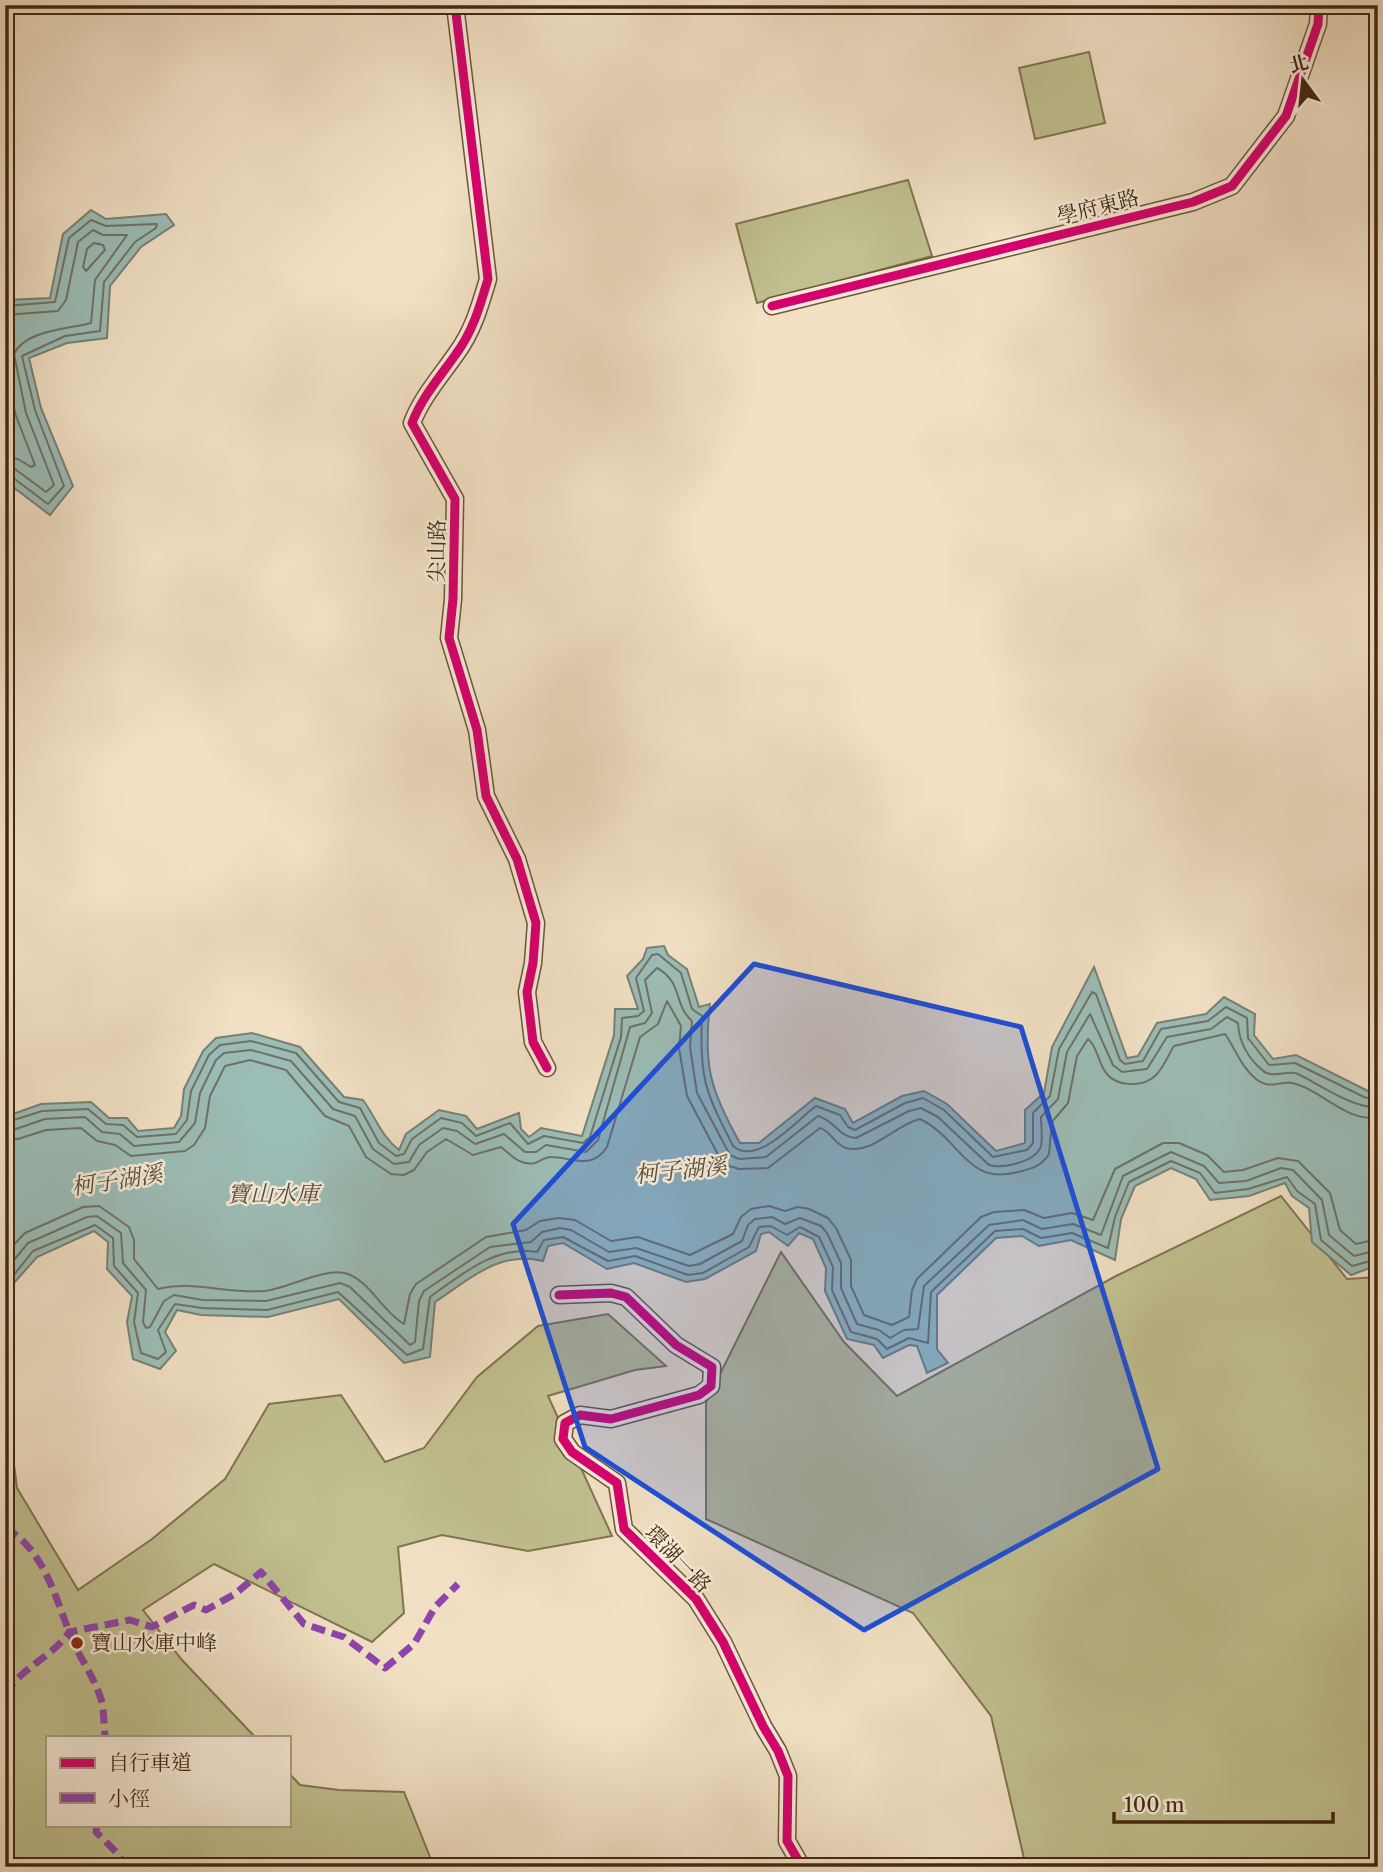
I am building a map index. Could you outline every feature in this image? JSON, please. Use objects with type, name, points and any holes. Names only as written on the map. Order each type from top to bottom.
[{"type":"street","name":"尖山路","points":[[455,5],[488,279],[477,319],[458,352],[419,404],[412,423],[455,499],[453,599],[449,638],[477,730],[486,796],[517,859],[536,923],[533,963],[527,992],[533,1042],[547,1068]]},
{"type":"street","name":"學府東路","points":[[772,306],[1193,202],[1231,186],[1286,116],[1318,24],[1320,5]]},
{"type":"street","name":"環湖一路","points":[[559,1295],[611,1293],[626,1297],[676,1345],[712,1367],[711,1386],[699,1395],[611,1419],[580,1415],[565,1423],[563,1439],[572,1452],[617,1483],[624,1529],[696,1599],[723,1642],[762,1726],[779,1751],[788,1776],[787,1841],[802,1867]]},
{"type":"highlighted area","points":[[754,964],[1021,1027],[1158,1469],[864,1630],[585,1447],[513,1224]]},
{"type":"shaded area","points":[[1089,52],[1105,123],[1035,139],[1019,68]]},
{"type":"shaded area","points":[[908,180],[932,256],[757,303],[736,224]]},
{"type":"shaded area","points":[[1281,1196],[1347,1279],[1378,1277],[1378,1867],[1026,1867],[991,1716],[913,1613],[706,1519],[706,1402],[781,1252],[844,1342],[897,1396],[1116,1276]]},
{"type":"shaded area","points":[[608,1314],[666,1366],[635,1370],[548,1396],[612,1536],[528,1551],[442,1535],[398,1547],[404,1613],[372,1642],[214,1564],[143,1610],[182,1660],[254,1736],[46,1736],[46,1826],[290,1826],[290,1774],[300,1785],[339,1790],[404,1792],[434,1867],[5,1867],[5,1431],[9,1426],[17,1488],[78,1590],[152,1539],[225,1479],[269,1404],[341,1395],[385,1462],[424,1448],[477,1377],[538,1326]]},
{"type":"water","points":[[91,210],[106,219],[166,214],[174,225],[141,247],[110,286],[107,338],[67,343],[29,358],[41,408],[73,486],[50,515],[5,481],[5,300],[50,298],[63,234]]},
{"type":"water","name":"寶山水庫","points":[[664,946],[668,955],[687,969],[699,1007],[710,1004],[708,1044],[711,1076],[715,1092],[740,1143],[759,1143],[815,1098],[845,1109],[853,1123],[902,1096],[924,1091],[947,1104],[996,1151],[1025,1143],[1025,1110],[1044,1093],[1052,1047],[1094,967],[1127,1058],[1138,1056],[1157,1023],[1206,1014],[1224,997],[1255,1014],[1254,1035],[1273,1059],[1296,1055],[1370,1092],[1378,1087],[1378,1265],[1351,1275],[1312,1242],[1309,1208],[1292,1196],[1285,1183],[1249,1196],[1210,1200],[1196,1179],[1171,1168],[1135,1186],[1121,1219],[1115,1260],[1071,1240],[1039,1246],[1022,1236],[996,1238],[937,1295],[937,1349],[948,1363],[927,1373],[917,1346],[909,1345],[883,1358],[874,1345],[847,1339],[825,1291],[826,1268],[813,1239],[799,1233],[788,1246],[769,1232],[761,1234],[756,1251],[705,1279],[686,1282],[634,1263],[607,1269],[563,1243],[548,1246],[543,1261],[527,1259],[499,1263],[473,1276],[435,1302],[430,1357],[404,1363],[339,1299],[268,1317],[201,1315],[177,1310],[165,1332],[176,1351],[160,1369],[133,1359],[127,1322],[132,1296],[107,1269],[108,1242],[94,1231],[37,1257],[5,1293],[5,1106],[13,1114],[41,1104],[91,1102],[109,1118],[127,1118],[138,1131],[174,1128],[181,1116],[184,1089],[203,1051],[216,1038],[252,1033],[300,1047],[344,1097],[363,1100],[384,1133],[399,1150],[406,1134],[439,1110],[466,1116],[477,1129],[519,1113],[521,1129],[529,1137],[541,1128],[582,1136],[614,1035],[615,1009],[638,1009],[627,976],[643,959],[647,948]]},
{"type":"marked path","points":[[5,1528],[31,1550],[49,1580],[75,1646],[99,1692],[105,1736]]},
{"type":"marked path","points":[[5,1694],[20,1676],[55,1648],[69,1632],[130,1620],[152,1627],[194,1605],[206,1610],[235,1594],[261,1572],[304,1624],[344,1637],[385,1668],[414,1644],[435,1607],[458,1584]]},
{"type":"marked path","points":[[97,1826],[96,1832],[118,1854],[126,1867]]},
{"type":"cycle path","points":[[455,5],[488,279],[467,336],[426,396],[412,423],[455,499],[453,599],[449,638],[477,730],[486,796],[517,859],[536,923],[533,963],[527,992],[533,1042],[547,1068]]},
{"type":"cycle path","points":[[772,306],[1193,202],[1232,186],[1286,116],[1318,24],[1319,5]]},
{"type":"cycle path","points":[[559,1295],[611,1293],[626,1297],[676,1345],[712,1367],[711,1386],[699,1395],[611,1419],[580,1415],[565,1423],[563,1439],[572,1452],[617,1483],[624,1529],[696,1599],[723,1642],[788,1776],[787,1841],[802,1867]]},
{"type":"place","name":"寶山水庫中峰","points":[[77,1643]]},
{"type":"water label","name":"柯子湖溪","points":[[681,1170]]},
{"type":"water label","name":"柯子湖溪","points":[[117,1180]]}]
